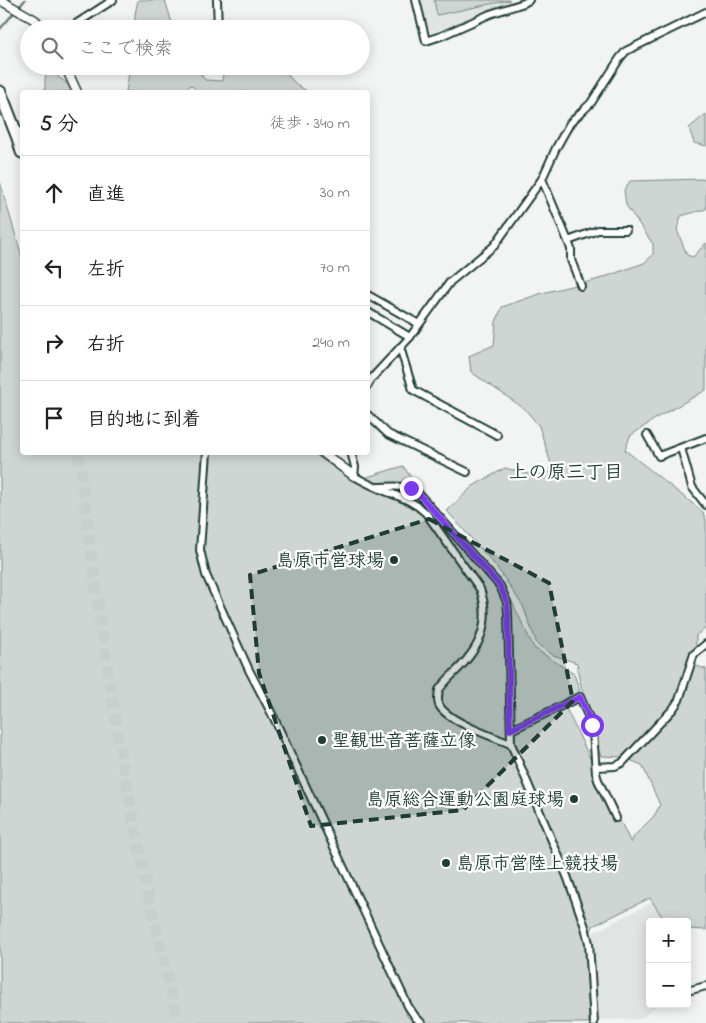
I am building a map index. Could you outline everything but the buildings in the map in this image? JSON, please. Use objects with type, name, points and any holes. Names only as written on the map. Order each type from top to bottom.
[{"type":"highway","points":[[0,92],[20,145]]},
{"type":"street","points":[[0,0],[12,4],[22,13],[35,20]]},
{"type":"street","points":[[82,20],[113,0]]},
{"type":"street","points":[[217,0],[218,20]]},
{"type":"street","points":[[416,0],[426,41],[529,0]]},
{"type":"street","points":[[370,382],[410,337],[450,282],[494,246],[542,179],[570,122],[591,103],[626,51],[706,12]]},
{"type":"street","points":[[69,75],[76,90]]},
{"type":"street","points":[[542,179],[571,248],[571,260],[581,286]]},
{"type":"street","points":[[568,241],[598,230],[626,230]]},
{"type":"street","points":[[370,296],[419,324]]},
{"type":"street","points":[[370,313],[410,337]]},
{"type":"street","points":[[400,347],[413,390],[497,435]]},
{"type":"street","points":[[370,417],[388,434],[467,472]]},
{"type":"street","points":[[647,435],[659,456],[706,438]]},
{"type":"street","points":[[680,448],[692,487],[706,505]]},
{"type":"street","points":[[207,455],[200,550],[206,575],[408,1006],[422,1023]]},
{"type":"street","points":[[326,455],[354,476],[418,506],[426,513],[480,589],[486,612],[481,635],[468,659],[439,690],[437,696],[438,703],[442,710],[455,720],[511,744]]},
{"type":"street","points":[[352,455],[355,467],[354,476]]},
{"type":"street","points":[[374,487],[406,487],[414,490],[500,586],[507,602],[511,744],[567,876],[585,927],[589,942],[594,1023]]},
{"type":"street","points":[[596,767],[615,766],[622,763],[673,709],[679,700],[694,654],[706,644]]},
{"type":"street","points":[[510,730],[580,697],[592,725],[598,780],[616,818]]},
{"type":"street","points":[[691,990],[706,986]]},
{"type":"highlighted area","points":[[429,519],[549,583],[573,701],[463,810],[311,826],[259,673],[250,575]]},
{"type":"shaded area","points":[[138,0],[165,0],[171,20],[135,20]]},
{"type":"shaded area","points":[[420,0],[523,0],[429,34]]},
{"type":"shaded area","points":[[434,0],[510,0],[437,15]]},
{"type":"shaded area","points":[[46,75],[56,75],[73,90],[45,90]]},
{"type":"shaded area","points":[[129,75],[201,75],[205,80],[222,81],[223,75],[288,75],[305,90],[196,90],[191,85],[185,90],[126,90]]},
{"type":"shaded area","points":[[706,114],[706,146],[694,143],[689,128]]},
{"type":"shaded area","points":[[706,177],[706,209],[681,216],[677,230],[687,255],[693,257],[706,243],[706,390],[658,417],[630,436],[625,450],[702,511],[706,520],[706,628],[696,635],[696,666],[706,669],[706,930],[691,929],[691,918],[663,918],[650,898],[593,926],[586,943],[589,1023],[428,1023],[411,1005],[384,948],[407,1016],[414,1023],[0,1023],[0,182],[20,250],[20,455],[316,455],[354,481],[403,466],[417,486],[504,585],[534,648],[574,674],[580,691],[562,700],[631,843],[634,836],[654,816],[660,805],[642,765],[623,757],[601,756],[593,740],[577,663],[553,655],[537,644],[523,606],[496,566],[447,511],[473,486],[505,468],[528,474],[542,475],[551,472],[551,464],[539,426],[525,409],[471,372],[469,356],[494,345],[496,322],[502,307],[542,293],[596,280],[644,263],[653,255],[653,244],[626,205],[624,190],[630,181],[704,179]]},
{"type":"shaded area","points":[[657,900],[664,918],[646,918],[646,1008],[654,1008],[640,1019],[598,1020],[593,933]]},
{"type":"waterway","points":[[0,29],[25,0]]},
{"type":"tunnel","points":[[79,455],[107,668],[119,739],[146,882],[179,1023]]},
{"type":"place","name":"島原市営球場","points":[[394,560]]},
{"type":"place","name":"聖観世音菩薩立像","points":[[322,740]]},
{"type":"place","name":"島原総合運動公園庭球場","points":[[574,799]]},
{"type":"place","name":"島原市営陸上競技場","points":[[446,863]]},
{"type":"district","name":"上の原三丁目","points":[[566,471]]},
{"type":"route","points":[[411,488],[418,493],[500,586],[504,594],[508,612],[510,730],[580,697],[592,725]]}]
